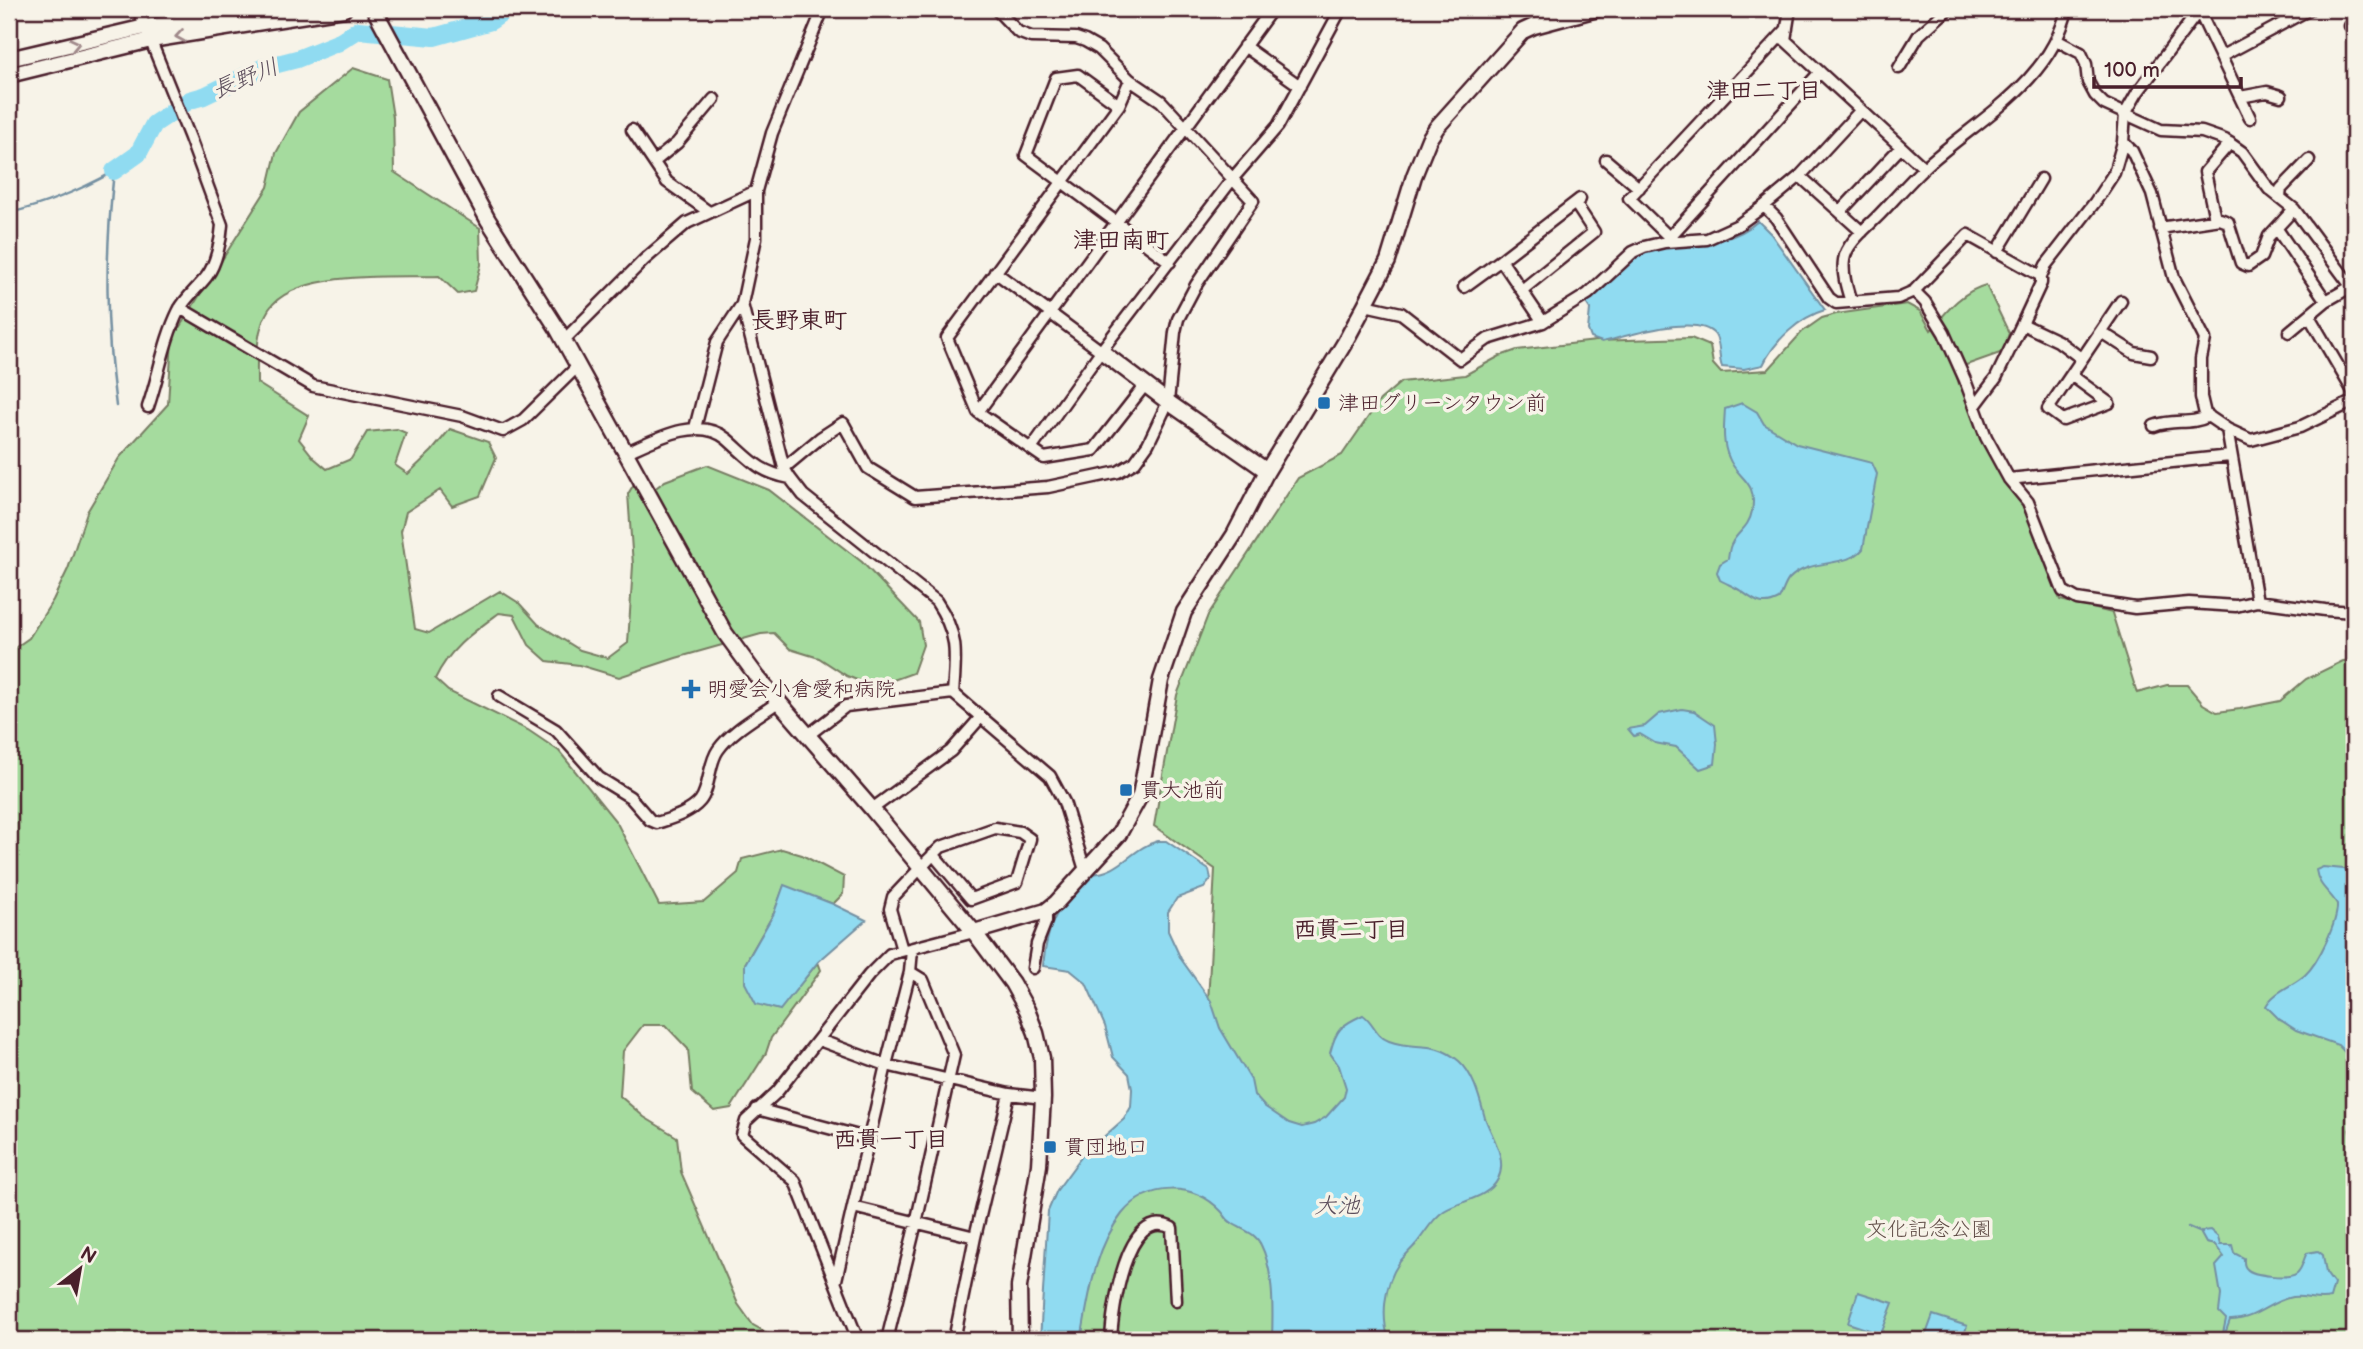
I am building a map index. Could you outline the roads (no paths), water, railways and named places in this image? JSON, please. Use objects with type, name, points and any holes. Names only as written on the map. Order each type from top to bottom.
[{"type":"street","points":[[138,9],[222,225],[222,238],[208,275],[180,308],[161,358],[148,407]]},
{"type":"street","points":[[9,59],[148,34],[263,9]]},
{"type":"street","points":[[9,75],[148,34],[344,9]]},
{"type":"street","points":[[374,9],[488,219],[564,340],[725,633],[778,702],[872,809],[974,932],[1012,983],[1027,1010],[1036,1033],[1041,1058],[1043,1098],[1039,1164],[1019,1287],[1020,1340]]},
{"type":"street","points":[[695,428],[718,342],[742,304],[756,238],[756,191],[772,133],[823,9]]},
{"type":"street","points":[[784,468],[843,423],[869,468],[915,497],[1048,487],[1118,472],[1135,463],[1148,444],[1168,402],[1178,319],[1196,285],[1253,201],[1234,177],[1161,101],[1129,80],[1099,49],[1085,40],[1031,37],[1018,32],[996,9]]},
{"type":"street","points":[[978,412],[1272,9]]},
{"type":"street","points":[[1031,449],[1101,351],[1234,177],[1278,126],[1341,9]]},
{"type":"street","points":[[858,1340],[796,1181],[742,1135],[746,1121],[777,1092],[869,975],[890,954],[1046,911],[1119,834],[1140,796],[1161,680],[1184,612],[1234,535],[1267,471],[1344,344],[1388,261],[1414,176],[1429,139],[1523,31],[1597,9]]},
{"type":"street","points":[[1790,9],[1785,40],[1924,168]]},
{"type":"street","points":[[1899,68],[1919,35],[1948,9]]},
{"type":"street","points":[[1851,302],[1845,283],[1843,258],[1862,232],[1924,168],[2024,86],[2056,40],[2063,27],[2067,9]]},
{"type":"street","points":[[2222,56],[2310,9]]},
{"type":"street","points":[[1975,406],[1996,378],[2041,284],[2046,265],[2114,173],[2123,142],[2124,114],[2199,10],[2250,118]]},
{"type":"street","points":[[1667,239],[1629,198],[1787,29]]},
{"type":"street","points":[[2056,40],[2081,53],[2086,64],[2088,82],[2095,96],[2124,114],[2161,130],[2203,131],[2230,143],[2242,152],[2269,189],[2294,209],[2353,287],[2326,302],[2289,332]]},
{"type":"street","points":[[1244,46],[1300,86]]},
{"type":"street","points":[[1667,239],[1820,72]]},
{"type":"street","points":[[1119,105],[1078,75],[1056,78],[1026,155],[1170,262]]},
{"type":"street","points":[[1129,80],[1119,105],[947,338],[978,412],[1044,458],[1094,450],[1145,384]]},
{"type":"street","points":[[2240,97],[2267,92],[2281,96]]},
{"type":"street","points":[[654,162],[677,143],[714,99]]},
{"type":"street","points":[[1365,305],[1401,313],[1460,359],[1488,340],[1543,322],[1588,294],[1633,252],[1667,239],[1707,239],[1738,225],[1800,176],[1861,110]]},
{"type":"street","points":[[632,130],[667,182],[709,212]]},
{"type":"street","points":[[2123,142],[2132,151],[2152,194],[2174,278],[2205,339],[2201,359],[2201,397],[2205,414],[2227,429],[2251,440],[2300,427],[2354,401]]},
{"type":"street","points":[[2215,219],[2205,172],[2230,143]]},
{"type":"street","points":[[1840,212],[1901,147]]},
{"type":"street","points":[[1605,160],[1639,188]]},
{"type":"street","points":[[2280,196],[2281,189],[2309,160]]},
{"type":"street","points":[[1800,176],[1862,232]]},
{"type":"street","points":[[1997,252],[2041,179]]},
{"type":"street","points":[[564,340],[643,260],[687,223],[756,191]]},
{"type":"street","points":[[1464,287],[1577,201],[1594,232],[1522,290]]},
{"type":"street","points":[[1764,206],[1776,218],[1829,299],[1836,303],[1898,298],[1914,291],[1968,235],[2041,276]]},
{"type":"street","points":[[2160,228],[2215,219],[2228,222],[2241,263],[2248,266],[2261,257],[2269,236],[2294,209]]},
{"type":"street","points":[[2277,229],[2326,302]]},
{"type":"street","points":[[1501,260],[1543,322]]},
{"type":"street","points":[[995,272],[1168,402],[1267,471]]},
{"type":"street","points":[[1914,291],[1925,302],[1944,333],[1986,437],[2009,479],[2028,502],[2063,590],[2069,596],[2135,608],[2189,603],[2236,606],[2257,601],[2354,612]]},
{"type":"street","points":[[2071,374],[2109,403],[2063,420],[2048,409],[2071,374],[2101,332],[2121,301]]},
{"type":"street","points":[[742,304],[784,468],[803,495],[936,601],[948,620],[956,651],[953,693]]},
{"type":"street","points":[[180,308],[313,386],[462,415],[503,431],[523,420],[578,366]]},
{"type":"street","points":[[2309,316],[2354,393]]},
{"type":"street","points":[[2022,324],[2058,341],[2082,359]]},
{"type":"street","points":[[2101,332],[2134,353],[2151,356]]},
{"type":"street","points":[[2154,426],[2168,420],[2196,423],[2209,416]]},
{"type":"street","points":[[625,453],[653,440],[695,428],[719,433],[755,466],[777,476],[790,478]]},
{"type":"street","points":[[2227,429],[2257,601]]},
{"type":"street","points":[[2009,479],[2230,456]]},
{"type":"street","points":[[807,736],[846,706],[953,693],[1041,768],[1057,786],[1084,870]]},
{"type":"street","points":[[499,696],[556,730],[599,779],[631,797],[650,820],[657,823],[686,812],[702,800],[709,771],[718,750],[742,728],[778,702]]},
{"type":"street","points":[[872,809],[951,751],[981,717]]},
{"type":"street","points":[[836,1281],[910,972],[907,950],[890,909],[893,897],[933,854],[941,847],[995,828],[1020,832],[1030,839],[1017,882],[971,899],[933,854]]},
{"type":"street","points":[[1033,968],[1037,944],[1046,921],[1046,911]]},
{"type":"street","points":[[887,1340],[954,1055],[923,980],[910,972]]},
{"type":"street","points":[[819,1040],[886,1065],[1009,1094],[1043,1098]]},
{"type":"street","points":[[954,1340],[1009,1094]]},
{"type":"street","points":[[758,1109],[870,1139]]},
{"type":"street","points":[[853,1207],[975,1237]]},
{"type":"street","points":[[1111,1340],[1113,1309],[1121,1270],[1141,1236],[1149,1228],[1158,1225],[1164,1224],[1172,1228],[1176,1301]]},
{"type":"water","points":[[1758,221],[1771,234],[1825,310],[1806,318],[1789,331],[1774,347],[1763,365],[1744,369],[1722,367],[1718,342],[1715,335],[1706,328],[1661,328],[1602,342],[1591,338],[1588,330],[1590,309],[1584,300],[1629,260],[1658,246],[1730,237]]},
{"type":"water","points":[[1742,403],[1757,412],[1764,424],[1797,444],[1872,463],[1877,474],[1863,549],[1847,559],[1798,572],[1787,581],[1779,599],[1768,603],[1755,600],[1720,580],[1717,572],[1720,564],[1728,559],[1734,539],[1752,511],[1752,493],[1733,465],[1724,440],[1725,409]]},
{"type":"water","points":[[1682,709],[1694,711],[1715,725],[1715,764],[1700,769],[1676,747],[1655,743],[1640,734],[1634,736],[1628,729],[1645,726],[1659,714]]},
{"type":"water","name":"大池","points":[[1158,841],[1166,841],[1209,870],[1211,879],[1204,888],[1177,898],[1168,912],[1168,931],[1181,959],[1211,1001],[1220,1028],[1251,1080],[1254,1095],[1264,1106],[1289,1123],[1302,1127],[1326,1117],[1344,1097],[1346,1088],[1339,1066],[1330,1053],[1335,1038],[1344,1025],[1363,1015],[1384,1039],[1450,1054],[1464,1066],[1473,1080],[1498,1148],[1501,1171],[1488,1191],[1440,1214],[1399,1263],[1390,1281],[1385,1301],[1389,1340],[1272,1340],[1270,1279],[1265,1255],[1258,1241],[1252,1234],[1230,1222],[1210,1201],[1184,1191],[1171,1190],[1157,1191],[1133,1203],[1113,1228],[1094,1274],[1081,1340],[1040,1340],[1048,1211],[1057,1190],[1082,1156],[1124,1119],[1131,1107],[1132,1089],[1129,1074],[1113,1057],[1105,1026],[1086,983],[1070,970],[1043,966],[1048,936],[1062,905],[1090,874],[1110,869],[1140,849]]},
{"type":"water","points":[[2323,867],[2354,870],[2354,1062],[2338,1045],[2296,1030],[2266,1006],[2274,996],[2305,975],[2331,931],[2337,904],[2317,876],[2316,870]]},
{"type":"water","points":[[784,885],[866,920],[818,962],[780,1010],[756,1004],[745,983],[745,964],[774,913]]},
{"type":"water","points":[[2210,1230],[2218,1237],[2220,1245],[2232,1245],[2234,1253],[2244,1258],[2247,1269],[2263,1275],[2293,1275],[2301,1269],[2307,1253],[2318,1251],[2323,1255],[2326,1273],[2334,1284],[2330,1298],[2284,1299],[2246,1317],[2230,1320],[2223,1333],[2226,1319],[2219,1312],[2221,1295],[2216,1266],[2224,1257],[2215,1245],[2206,1243],[2201,1234]]},
{"type":"water","points":[[1858,1292],[1893,1303],[1881,1334],[1848,1323]]},
{"type":"water","points":[[1933,1315],[1967,1326],[1962,1340],[1924,1340]]},
{"type":"waterway","name":"長野川","points":[[114,171],[138,154],[154,124],[190,100],[262,68],[297,59],[337,43],[358,30],[434,37],[491,21],[508,9]]},
{"type":"waterway","points":[[114,171],[107,289],[116,406]]},
{"type":"waterway","name":"長野川","points":[[9,213],[62,196],[113,172]]},
{"type":"waterway","points":[[2188,1227],[2202,1233]]},
{"type":"place","name":"津田グリーンタウン前","points":[[1324,403]]},
{"type":"place","name":"明愛会小倉愛和病院","points":[[691,689]]},
{"type":"place","name":"貫大池前","points":[[1126,790]]},
{"type":"place","name":"貫団地口","points":[[1050,1147]]},
{"type":"district","name":"津田二丁目","points":[[1764,90]]},
{"type":"district","name":"津田南町","points":[[1121,240]]},
{"type":"district","name":"長野東町","points":[[799,320]]},
{"type":"district","name":"西貫二丁目","points":[[1351,929]]},
{"type":"district","name":"西貫一丁目","points":[[891,1139]]},
{"type":"park label","name":"文化記念公園","points":[[1929,1229]]}]
